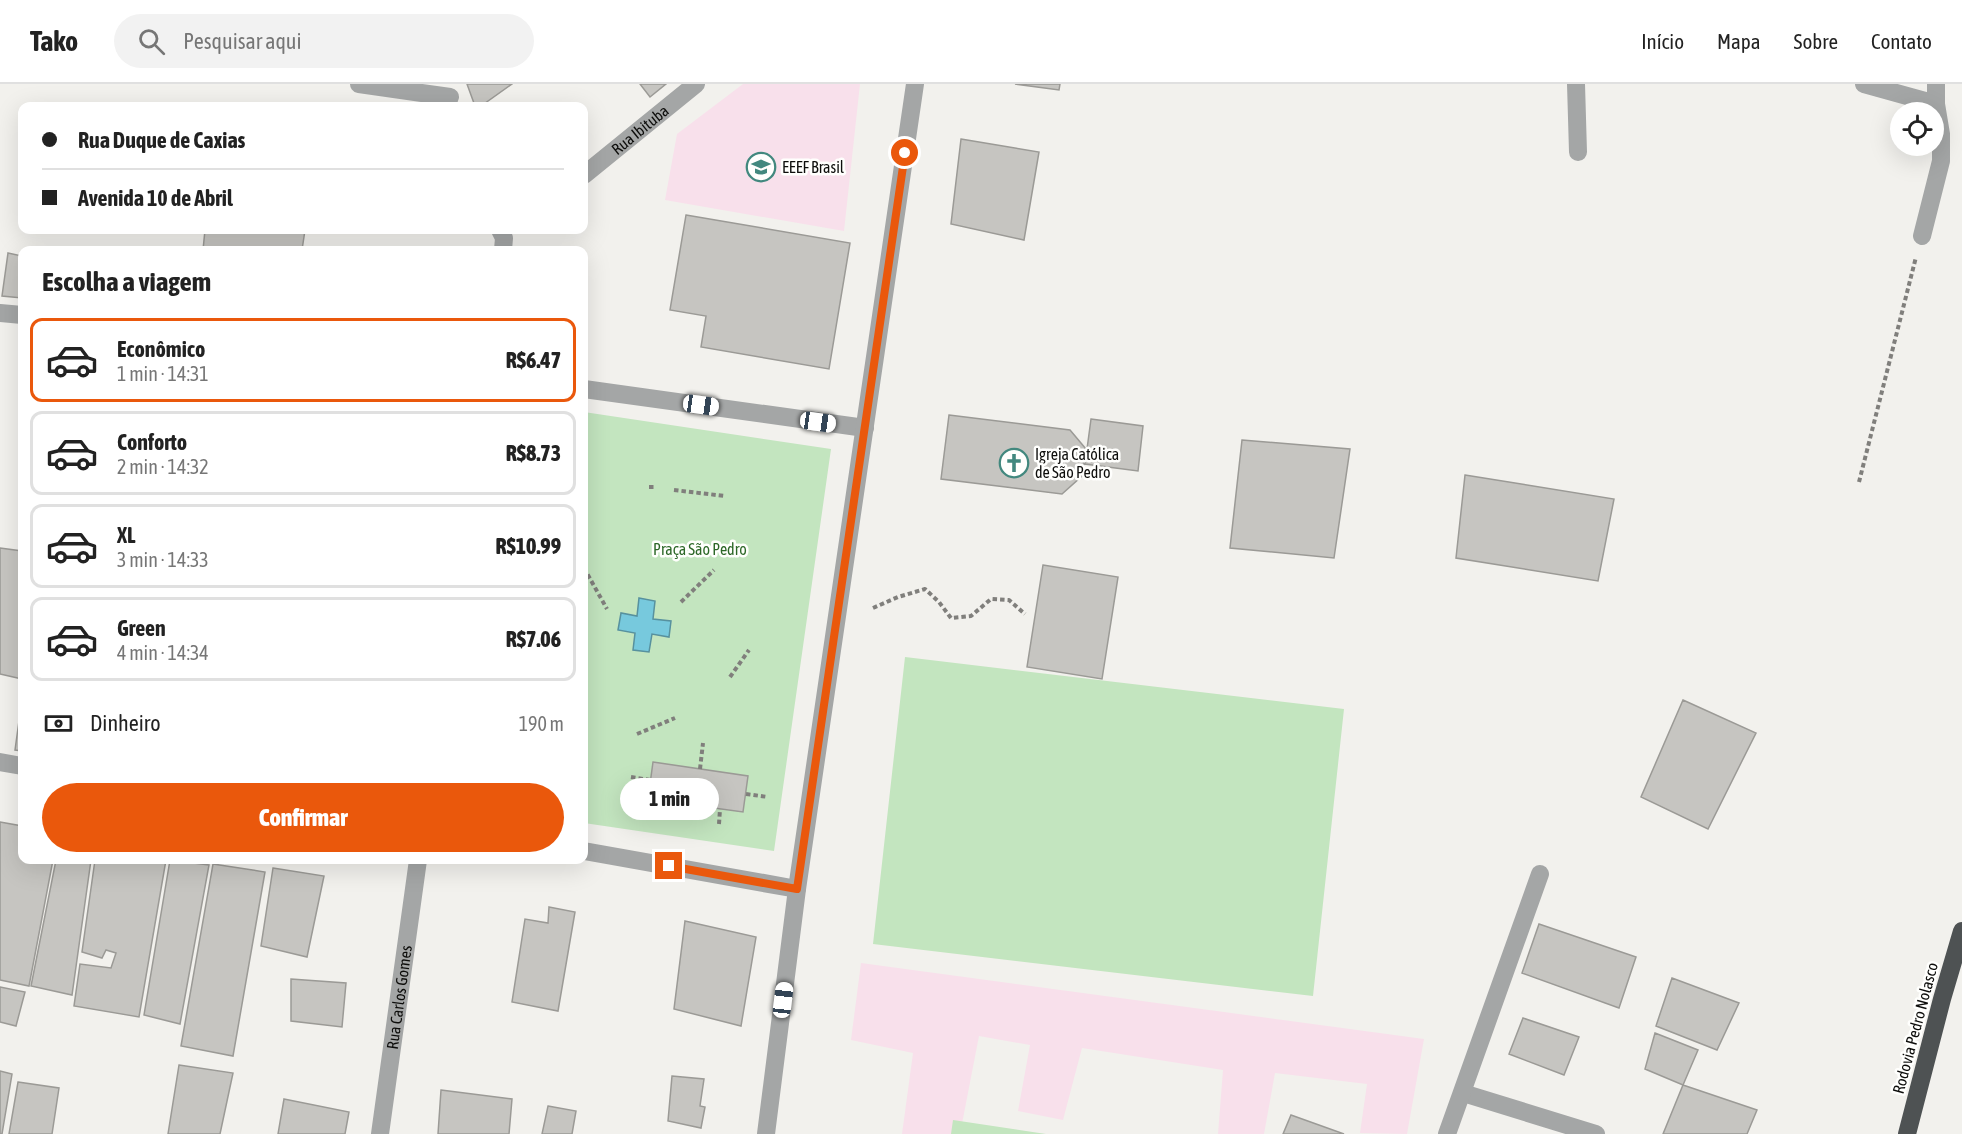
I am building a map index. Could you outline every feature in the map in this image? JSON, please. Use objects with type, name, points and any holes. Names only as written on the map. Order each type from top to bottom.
[{"type":"highway","name":"Rodovia Pedro Nolasco","points":[[1907,1134],[1962,932]]},
{"type":"street","points":[[359,84],[450,96]]},
{"type":"street","name":"Rua Ibituba","points":[[588,172],[696,84]]},
{"type":"street","points":[[766,1134],[797,889],[915,84]]},
{"type":"street","points":[[1576,84],[1578,152]]},
{"type":"street","points":[[1864,84],[1929,102]]},
{"type":"street","points":[[1936,84],[1936,102]]},
{"type":"street","points":[[1922,236],[1941,156]]},
{"type":"street","points":[[0,313],[18,315]]},
{"type":"street","points":[[588,390],[865,428]]},
{"type":"street","points":[[0,762],[18,765]]},
{"type":"street","points":[[588,852],[797,889]]},
{"type":"street","name":"Rua Carlos Gomes","points":[[380,1134],[417,864]]},
{"type":"street","points":[[1447,1134],[1540,874]]},
{"type":"street","points":[[1463,1093],[1596,1134]]},
{"type":"path","points":[[1859,482],[1922,236]]},
{"type":"path","points":[[674,490],[725,496]]},
{"type":"path","points":[[681,602],[714,570]]},
{"type":"path","points":[[588,575],[607,609]]},
{"type":"path","points":[[873,608],[925,589],[951,618],[971,616],[991,599],[1009,600],[1025,614]]},
{"type":"path","points":[[730,677],[749,650]]},
{"type":"path","points":[[637,734],[675,718]]},
{"type":"path","points":[[700,769],[703,743]]},
{"type":"path","points":[[631,777],[650,780]]},
{"type":"path","points":[[746,794],[768,797]]},
{"type":"path","points":[[664,815],[665,801]]},
{"type":"path","points":[[719,824],[720,809]]},
{"type":"shaded area","name":"EEEF Brasil","points":[[743,84],[860,84],[844,231],[665,200],[677,134]]},
{"type":"shaded area","points":[[861,963],[1424,1039],[1407,1134],[1360,1133],[1367,1084],[1275,1073],[1264,1134],[1218,1134],[1223,1070],[1082,1048],[1063,1120],[1018,1111],[1030,1045],[979,1036],[960,1134],[902,1134],[913,1053],[851,1040]]},
{"type":"green space","name":"Praça São Pedro","points":[[588,413],[831,449],[774,851],[588,824]]},
{"type":"green space","points":[[905,657],[1344,709],[1313,996],[873,944]]},
{"type":"green space","points":[[953,1120],[1046,1134],[951,1134]]},
{"type":"water","points":[[639,598],[655,601],[653,619],[671,621],[669,637],[652,634],[649,652],[633,650],[635,633],[618,630],[621,613],[637,616]]},
{"type":"building","points":[[467,84],[512,84],[487,102],[474,102]]},
{"type":"building","points":[[640,84],[666,84],[650,97]]},
{"type":"building","points":[[1015,84],[1060,84],[1059,90]]},
{"type":"building","points":[[961,139],[1039,152],[1024,240],[951,224]]},
{"type":"building","points":[[686,215],[850,243],[829,369],[701,347],[706,316],[670,310]]},
{"type":"building","points":[[205,234],[304,234],[303,246],[203,246]]},
{"type":"building","points":[[8,253],[18,255],[18,298],[2,296]]},
{"type":"building","name":"Igreja Católica de São Pedro","points":[[949,415],[1070,430],[1086,449],[1082,476],[1062,494],[941,479]]},
{"type":"building","points":[[1091,419],[1143,426],[1138,471],[1085,464]]},
{"type":"building","points":[[1242,440],[1350,449],[1334,558],[1230,548]]},
{"type":"building","points":[[1465,475],[1614,499],[1598,581],[1456,558]]},
{"type":"building","points":[[0,548],[18,550],[18,678],[0,674]]},
{"type":"building","points":[[1043,565],[1118,577],[1102,679],[1027,667]]},
{"type":"building","points":[[1683,700],[1756,733],[1708,829],[1641,797]]},
{"type":"building","points":[[18,728],[18,750],[15,750]]},
{"type":"building","points":[[653,762],[748,776],[743,812],[648,799]]},
{"type":"building","points":[[0,822],[18,825],[18,864],[52,864],[29,986],[0,980]]},
{"type":"building","points":[[55,864],[90,864],[72,995],[31,986]]},
{"type":"building","points":[[94,864],[165,864],[139,1017],[74,1006],[80,964],[111,968],[116,953],[106,950],[102,958],[82,952]]},
{"type":"building","points":[[169,864],[209,865],[180,1024],[144,1015]]},
{"type":"building","points":[[213,864],[265,872],[233,1056],[181,1046]]},
{"type":"building","points":[[273,868],[324,876],[307,957],[261,946]]},
{"type":"building","points":[[549,907],[575,912],[558,1011],[512,1002],[525,919],[548,923]]},
{"type":"building","points":[[685,921],[756,937],[741,1026],[674,1009]]},
{"type":"building","points":[[1539,924],[1636,957],[1619,1008],[1522,973]]},
{"type":"building","points":[[1672,978],[1739,1003],[1717,1050],[1656,1026]]},
{"type":"building","points":[[291,979],[346,983],[342,1027],[291,1021]]},
{"type":"building","points":[[0,987],[25,992],[16,1026],[0,1022]]},
{"type":"building","points":[[1523,1018],[1579,1037],[1564,1075],[1509,1054]]},
{"type":"building","points":[[1655,1033],[1698,1050],[1683,1085],[1645,1069]]},
{"type":"building","points":[[179,1065],[233,1073],[220,1134],[168,1134]]},
{"type":"building","points":[[0,1071],[12,1074],[2,1134],[0,1134]]},
{"type":"building","points":[[672,1076],[704,1079],[700,1106],[705,1107],[701,1128],[668,1121]]},
{"type":"building","points":[[18,1082],[59,1088],[52,1134],[9,1134]]},
{"type":"building","points":[[1683,1085],[1757,1110],[1747,1134],[1663,1134]]},
{"type":"building","points":[[441,1090],[512,1099],[509,1134],[438,1134]]},
{"type":"building","points":[[284,1099],[349,1112],[345,1134],[278,1134]]},
{"type":"building","points":[[548,1106],[576,1111],[572,1134],[542,1134]]},
{"type":"building","points":[[1291,1115],[1344,1134],[1283,1134]]},
{"type":"place","name":"EEEF Brasil","points":[[761,167]]},
{"type":"place","name":"Igreja Católica de São Pedro","points":[[1014,463]]},
{"type":"route","points":[[669,866],[797,889],[905,153]]}]
